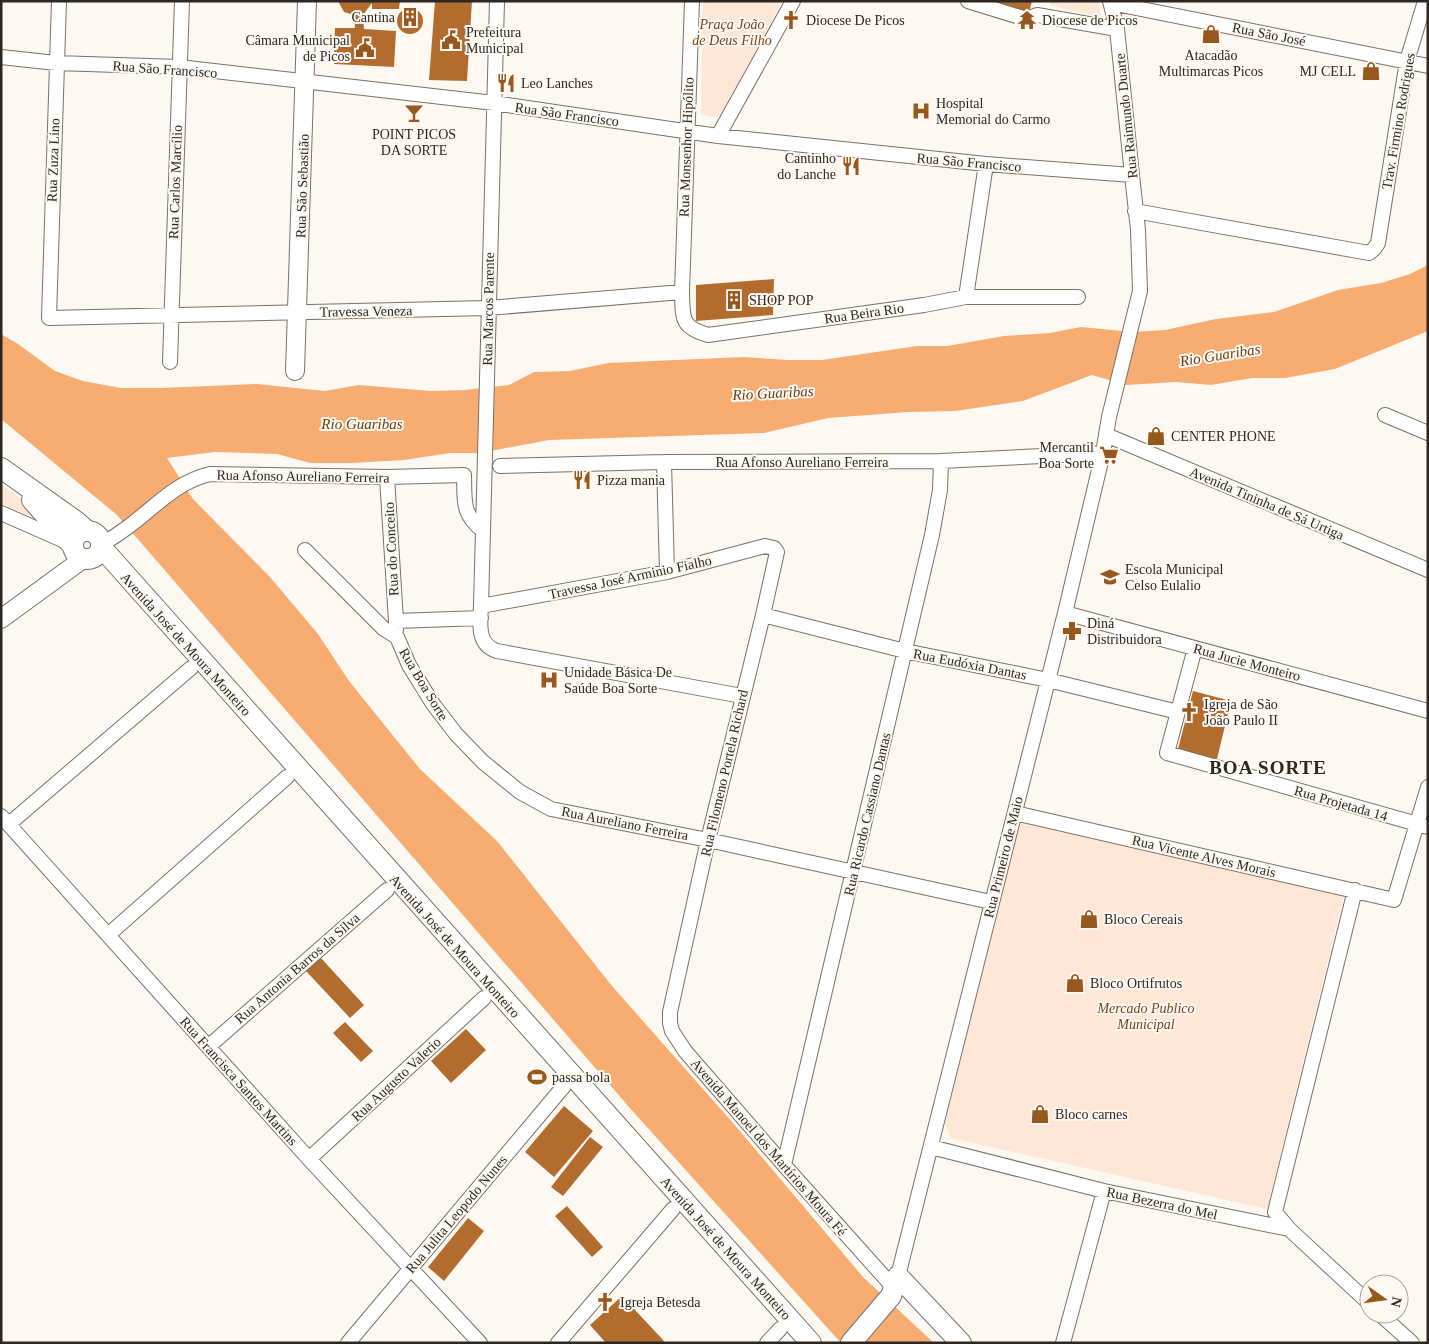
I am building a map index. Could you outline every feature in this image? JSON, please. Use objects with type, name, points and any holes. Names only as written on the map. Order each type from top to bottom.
[{"type":"main road","name":"Avenida José de Moura Monteiro","points":[[1,470],[37,506],[90,547],[811,1343]]},
{"type":"main road","name":"Avenida José de Moura Monteiro","points":[[90,547],[191,668],[286,777],[673,1209],[780,1338]]},
{"type":"main road","points":[[851,1343],[895,1286]]},
{"type":"main road","name":"Avenida Manoel dos Martírios Moura Fé","points":[[895,1286],[961,1343]]},
{"type":"street","name":"Rua Zuza Lino","points":[[49,318],[58,1]]},
{"type":"street","name":"Rua Carlos Marcílio","points":[[170,362],[182,1]]},
{"type":"street","name":"Rua São Sebastião","points":[[295,371],[307,1]]},
{"type":"street","name":"Rua Marcos Parente","points":[[497,1],[481,612],[484,643],[497,651],[742,696]]},
{"type":"street","name":"Rua Monsenhor Hipólito","points":[[682,292],[692,1]]},
{"type":"street","points":[[718,136],[793,1]]},
{"type":"street","points":[[968,1],[1026,19],[1037,15],[1117,29]]},
{"type":"street","points":[[1037,15],[1041,1]]},
{"type":"street","name":"Trav. Firmino Rodrigues","points":[[1135,211],[1369,253],[1378,243],[1407,61],[1426,1]]},
{"type":"street","name":"Rua São José","points":[[1111,2],[1428,66]]},
{"type":"street","name":"Rua Raimundo Duarte","points":[[1109,416],[1140,291],[1138,230],[1117,29],[1111,2]]},
{"type":"street","name":"Rua São Francisco","points":[[1,57],[56,63],[179,68],[305,81],[494,103],[718,136],[986,164],[1132,175]]},
{"type":"street","points":[[966,297],[986,164]]},
{"type":"street","name":"Travessa Veneza","points":[[49,318],[488,308],[682,292]]},
{"type":"street","name":"Rua Beira Rio","points":[[682,292],[683,314],[686,324],[694,331],[708,335],[924,305],[966,297],[1078,297]]},
{"type":"street","points":[[1385,415],[1428,433]]},
{"type":"street","name":"Rua Primeiro de Maio","points":[[895,1286],[1065,613],[1103,453],[1109,416]]},
{"type":"street","name":"Avenida Tininha de Sá Urtiga","points":[[1106,435],[1428,570]]},
{"type":"street","name":"Rua Afonso Aureliano Ferreira","points":[[500,466],[664,462],[941,461],[1103,453]]},
{"type":"street","name":"Rua Ricardo Cassiano Dantas","points":[[784,1165],[854,873],[937,512],[941,461]]},
{"type":"street","points":[[664,462],[667,572]]},
{"type":"street","name":"Rua Afonso Aureliano Ferreira","points":[[90,547],[128,528],[172,491],[210,474],[387,477],[464,475],[465,509],[472,522],[483,531]]},
{"type":"street","name":"Rua do Conceito","points":[[387,477],[396,621]]},
{"type":"street","points":[[1,513],[90,547]]},
{"type":"street","name":"Travessa José Arminio Fialho","points":[[396,621],[481,612],[667,572],[765,546],[774,548],[777,552]]},
{"type":"street","points":[[1,619],[90,547]]},
{"type":"street","name":"Rua Boa Sorte","points":[[304,550],[384,629],[397,637],[409,665],[433,704],[456,734],[483,762],[520,792],[551,809]]},
{"type":"street","name":"Rua Filomeno Portela Richard","points":[[674,994],[708,840],[777,552]]},
{"type":"street","name":"Rua Jucie Monteiro","points":[[1065,613],[1428,711]]},
{"type":"street","name":"Rua Eudóxia Dantas","points":[[763,615],[905,651],[1048,680],[1178,712]]},
{"type":"street","points":[[396,621],[397,637]]},
{"type":"street","points":[[1178,712],[1195,648]]},
{"type":"street","points":[[5,820],[191,668]]},
{"type":"street","name":"Rua Projetada 14","points":[[1178,712],[1167,753],[1422,826]]},
{"type":"street","points":[[108,935],[286,777]]},
{"type":"street","points":[[1422,826],[1428,787]]},
{"type":"street","name":"Rua Aureliano Ferreira","points":[[551,809],[708,840],[991,902]]},
{"type":"street","name":"Rua Vicente Alves Morais","points":[[1015,813],[1394,900],[1422,826]]},
{"type":"street","name":"Rua Francisca Santos Martins","points":[[5,820],[309,1159],[480,1343]]},
{"type":"street","name":"Rua Antonia Barros da Silva","points":[[208,1047],[387,890]]},
{"type":"street","points":[[1355,890],[1275,1212],[1289,1229],[1359,1294]]},
{"type":"street","name":"Avenida Manoel dos Martírios Moura Fé","points":[[674,994],[670,1023],[676,1039],[784,1165],[895,1286]]},
{"type":"street","name":"Rua Augusto Valerio","points":[[309,1159],[484,998]]},
{"type":"street","name":"Rua Julita Leopodo Nunes","points":[[348,1343],[564,1086]]},
{"type":"street","name":"Rua Bezerra do Mel","points":[[931,1147],[1104,1190],[1289,1229]]},
{"type":"street","points":[[1063,1343],[1104,1190]]},
{"type":"street","points":[[558,1343],[673,1209]]},
{"type":"street","points":[[1391,1324],[1412,1343]]},
{"type":"green space","name":"Praça João de Deus Filho","points":[[703,1],[782,1],[722,116],[712,117],[701,114]]},
{"type":"green space","points":[[1051,1],[1098,1],[1101,17],[1050,5]]},
{"type":"green space","points":[[1,484],[33,508],[35,513],[32,517],[1,504]]},
{"type":"green space","name":"Mercado Publico Municipal","points":[[1019,820],[1344,894],[1267,1209],[951,1138],[945,1124]]},
{"type":"water","name":"Rio Guaribas","points":[[1428,265],[1428,331],[1335,369],[1285,378],[1252,378],[1211,385],[1176,382],[1126,385],[1092,375],[1023,401],[955,411],[909,412],[828,418],[764,433],[549,440],[480,453],[450,453],[404,460],[310,463],[277,454],[215,452],[167,458],[193,499],[270,577],[318,634],[349,681],[420,769],[497,841],[612,986],[733,1123],[863,1277],[934,1343],[841,1343],[629,1107],[117,515],[1,419],[1,334],[55,371],[83,381],[121,388],[257,384],[325,391],[359,385],[431,391],[465,390],[509,385],[534,372],[570,371],[608,363],[744,357],[822,360],[917,346],[947,346],[1004,336],[1050,333],[1081,327],[1133,332],[1165,330],[1216,319],[1274,312],[1338,290],[1381,283],[1410,274]]},
{"type":"building","name":"Câmara Municipal de Picos","points":[[338,1],[400,1],[399,9],[372,9],[372,3],[363,15],[364,29],[396,31],[394,67],[334,64],[335,28],[355,28],[354,15],[344,12]]},
{"type":"building","name":"Prefeitura Municipal","points":[[435,1],[472,1],[467,81],[429,80]]},
{"type":"building","points":[[983,1],[1032,1],[1030,9],[1022,14]]},
{"type":"building","name":"Cantina","points":[[410,8],[419,12],[423,21],[419,30],[410,34],[401,30],[397,21],[401,12]]},
{"type":"building","name":"SHOP POP","points":[[774,279],[773,315],[696,321],[696,285]]},
{"type":"building","points":[[1193,691],[1231,701],[1217,759],[1178,749]]},
{"type":"building","points":[[320,957],[364,1005],[350,1018],[306,971]]},
{"type":"building","points":[[345,1022],[373,1051],[361,1062],[333,1033]]},
{"type":"building","points":[[466,1029],[486,1050],[451,1083],[431,1061]]},
{"type":"building","points":[[564,1106],[593,1131],[554,1177],[525,1152]]},
{"type":"building","points":[[590,1137],[603,1147],[563,1196],[551,1187]]},
{"type":"building","points":[[567,1206],[603,1247],[592,1257],[555,1216]]},
{"type":"building","points":[[468,1218],[484,1231],[444,1281],[428,1267]]},
{"type":"building","points":[[622,1296],[664,1341],[662,1343],[606,1343],[590,1325]]},
{"type":"place","name":"Cantina","points":[[410,17]]},
{"type":"place","name":"Diocese De Picos","points":[[791,20]]},
{"type":"place","name":"Diocese de Picos","points":[[1027,20]]},
{"type":"place","name":"Atacadão Multimarcas Picos","points":[[1211,34]]},
{"type":"place","name":"Prefeitura Municipal","points":[[451,40]]},
{"type":"place","name":"Câmara Municipal de Picos","points":[[365,48]]},
{"type":"place","name":"MJ CELL","points":[[1371,71]]},
{"type":"place","name":"Leo Lanches","points":[[506,83]]},
{"type":"place","name":"Hospital Memorial do Carmo","points":[[921,111]]},
{"type":"place","name":"POINT PICOS DA SORTE","points":[[414,113]]},
{"type":"place","name":"Cantinho do Lanche","points":[[851,166]]},
{"type":"place","name":"SHOP POP","points":[[734,300]]},
{"type":"place","name":"CENTER PHONE","points":[[1156,436]]},
{"type":"place","name":"Mercantil Boa Sorte","points":[[1109,455]]},
{"type":"place","name":"Pizza mania","points":[[582,480]]},
{"type":"place","name":"Escola Municipal Celso Eulalio","points":[[1110,577]]},
{"type":"place","name":"Diná Distribuidora","points":[[1072,631]]},
{"type":"place","name":"Unidade Básica De Saúde Boa Sorte","points":[[549,680]]},
{"type":"place","name":"Igreja de São João Paulo II","points":[[1189,712]]},
{"type":"place","name":"Bloco Cereais","points":[[1089,919]]},
{"type":"place","name":"Bloco Ortifrutos","points":[[1075,983]]},
{"type":"place","name":"passa bola","points":[[537,1077]]},
{"type":"place","name":"Bloco carnes","points":[[1040,1114]]},
{"type":"place","name":"Igreja Betesda","points":[[605,1302]]},
{"type":"district","name":"BOA SORTE","points":[[1268,767]]}]
